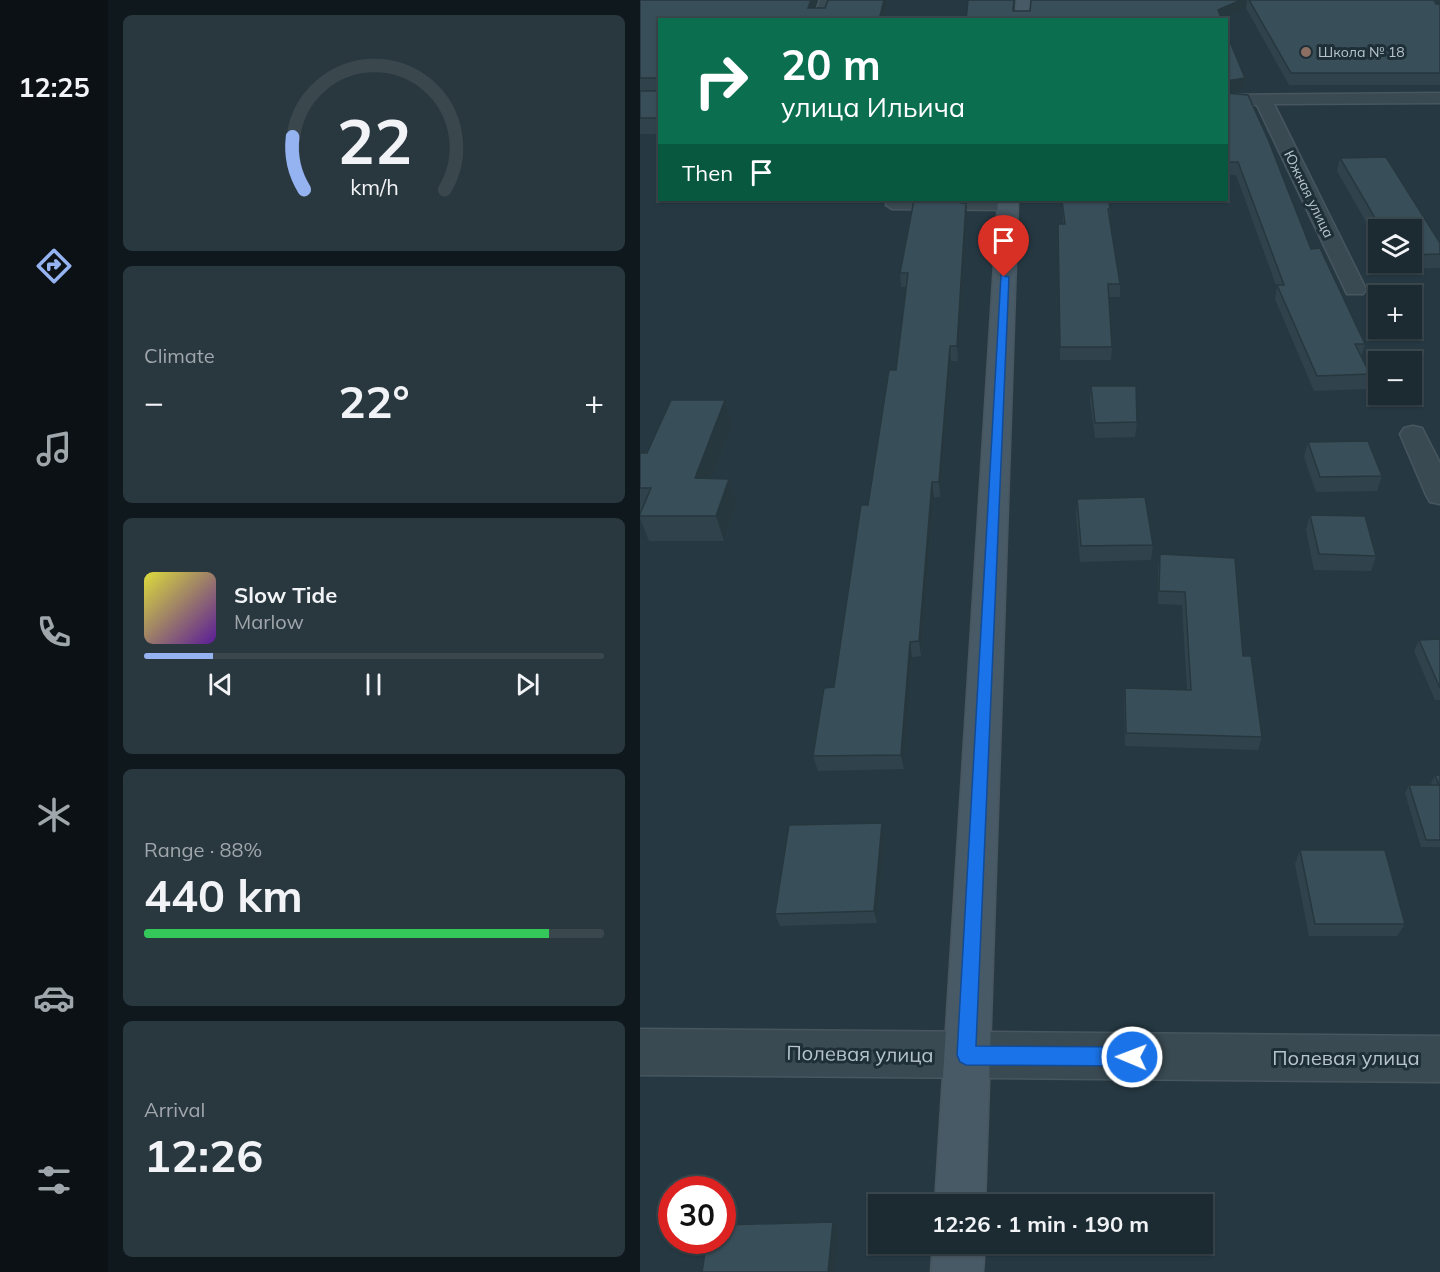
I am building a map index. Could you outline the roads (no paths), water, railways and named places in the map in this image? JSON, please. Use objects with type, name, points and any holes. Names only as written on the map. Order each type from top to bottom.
[{"type":"main road","points":[[1022,18],[1024,0]]},
{"type":"main road","points":[[960,1194],[1008,203]]},
{"type":"main road","points":[[957,1272],[958,1254]]},
{"type":"street","points":[[820,18],[827,0]]},
{"type":"street","points":[[1228,100],[1440,98]]},
{"type":"street","name":"Южная улица","points":[[1263,99],[1356,289]]},
{"type":"street","points":[[1413,434],[1440,495]]},
{"type":"street","name":"Полевая улица","points":[[640,1052],[1440,1059]]},
{"type":"lane","points":[[893,201],[892,205],[1008,203]]},
{"type":"place","name":"Школа № 18","points":[[1306,52]]}]
